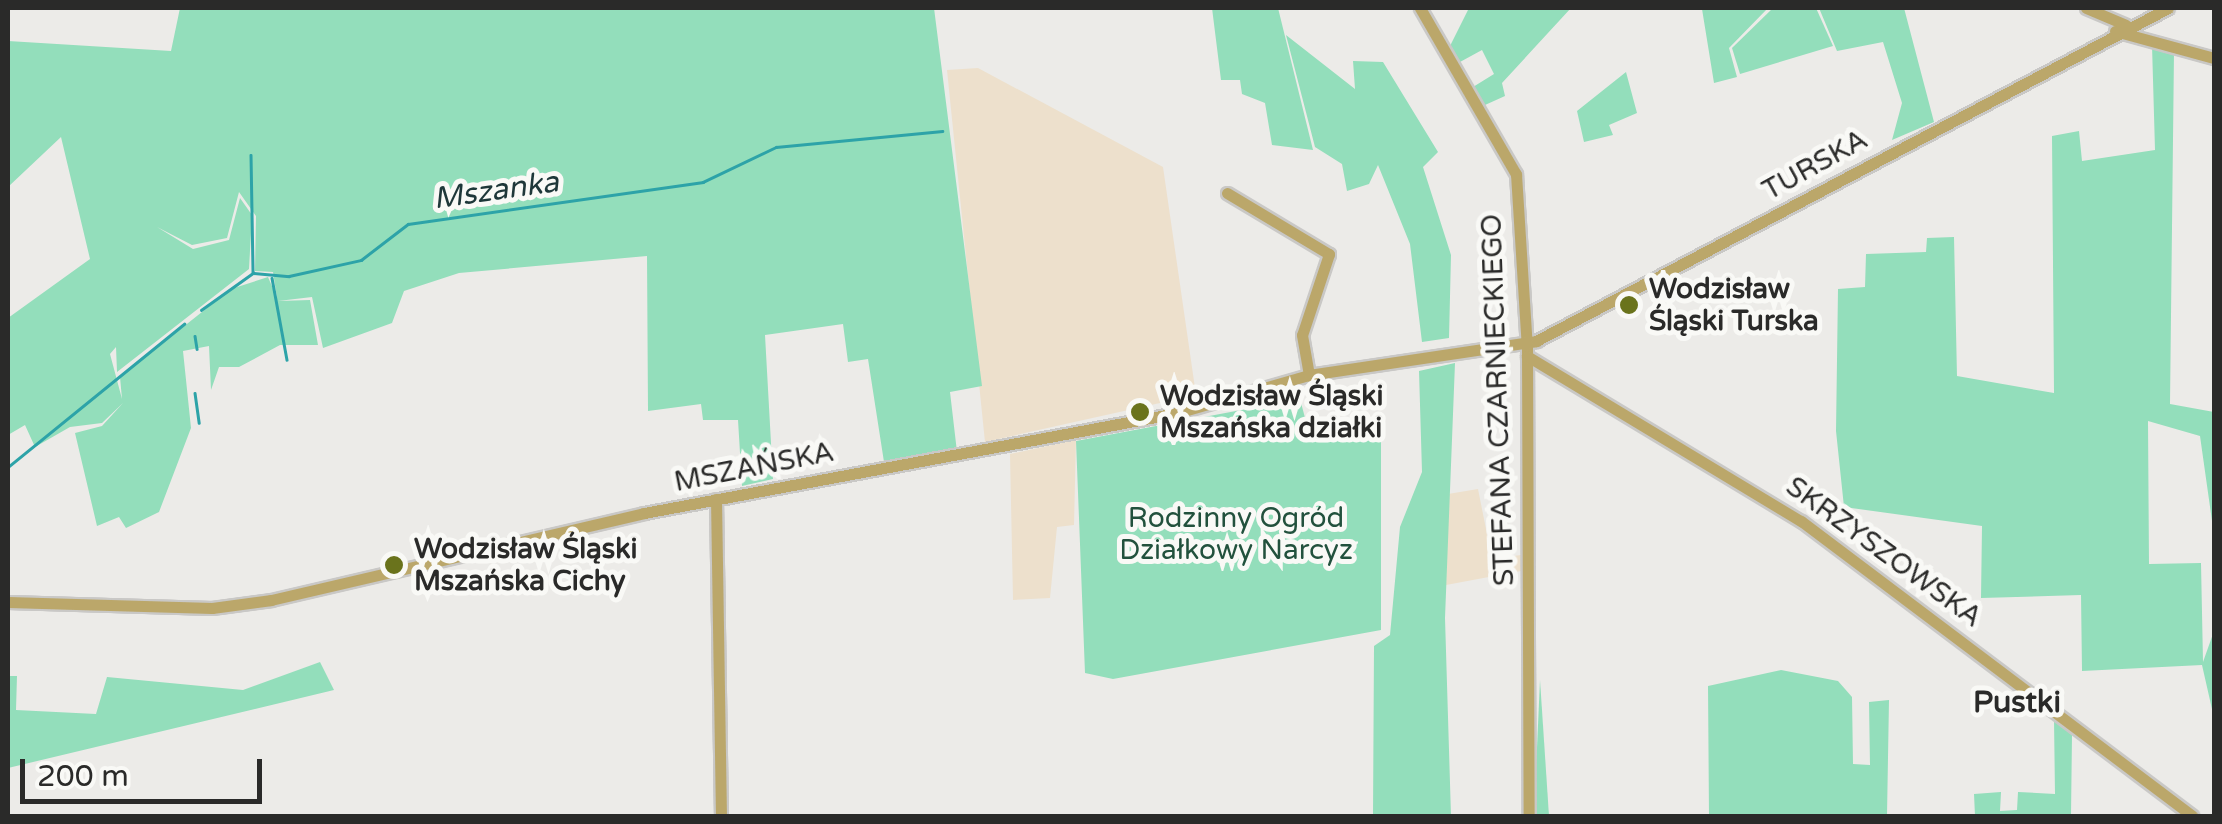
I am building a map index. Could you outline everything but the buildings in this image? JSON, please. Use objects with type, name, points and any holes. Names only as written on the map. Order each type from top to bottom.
[{"type":"street","name":"STEFANA CZARNIECKIEGO","points":[[1420,8],[1512,163],[1526,350],[1528,816]]},
{"type":"street","points":[[2086,8],[2120,28],[2214,58]]},
{"type":"street","name":"TURSKA","points":[[1508,347],[1526,350],[2120,28],[2168,8]]},
{"type":"street","points":[[1227,192],[1330,254],[1302,334],[1309,375]]},
{"type":"street","name":"MSZAŃSKA","points":[[8,602],[243,604],[716,499],[1178,413],[1309,375],[1508,347]]},
{"type":"street","name":"SKRZYSZOWSKA","points":[[1526,350],[1801,520],[2192,816]]},
{"type":"street","points":[[716,499],[721,816]]},
{"type":"shaded area","points":[[978,68],[1163,167],[1196,395],[985,442],[947,70]]},
{"type":"shaded area","points":[[1076,440],[1074,525],[1057,527],[1050,598],[1013,600],[1010,454]]},
{"type":"shaded area","points":[[1478,489],[1492,559],[1521,555],[1521,571],[1446,585],[1448,494]]},
{"type":"green space","points":[[180,8],[934,8],[982,386],[950,392],[957,452],[884,462],[868,359],[848,362],[843,324],[765,335],[773,479],[742,486],[738,420],[703,420],[701,404],[648,411],[647,256],[459,273],[404,291],[392,323],[323,348],[312,297],[278,301],[310,300],[318,345],[280,345],[239,367],[219,367],[211,390],[209,346],[183,351],[191,428],[159,512],[126,528],[119,517],[97,526],[75,433],[102,426],[123,403],[102,423],[70,427],[35,447],[25,425],[8,435],[8,318],[90,259],[61,137],[8,187],[8,41],[171,51]],"holes":[[[239,192],[256,216],[255,271],[273,272],[277,298],[268,277],[231,289],[120,377],[122,399],[110,354],[116,347],[117,372],[249,269],[252,215],[240,198],[229,240],[193,249],[157,227],[192,245],[227,238]]]},
{"type":"green space","points":[[1212,8],[1278,8],[1313,150],[1272,145],[1265,103],[1242,94],[1240,80],[1221,80]]},
{"type":"green space","points":[[1469,8],[1571,8],[1502,83],[1505,96],[1485,105],[1473,87],[1494,74],[1482,50],[1460,62],[1450,46]]},
{"type":"green space","points":[[1768,8],[1729,48],[1737,77],[1714,83],[1702,9]]},
{"type":"green space","points":[[1773,8],[1816,8],[1833,46],[1740,74],[1732,48]]},
{"type":"green space","points":[[1819,8],[1904,8],[1934,122],[1892,140],[1902,103],[1883,42],[1837,51]]},
{"type":"green space","points":[[1286,35],[1355,89],[1353,61],[1383,62],[1438,152],[1423,167],[1451,255],[1449,338],[1422,342],[1410,244],[1378,165],[1369,184],[1347,191],[1342,164],[1315,147]]},
{"type":"green space","points":[[2152,45],[2174,52],[2170,404],[2214,412],[2214,535],[2200,436],[2148,421],[2149,564],[2201,563],[2203,662],[2214,631],[2214,718],[2202,665],[2082,671],[2081,595],[1981,598],[1982,526],[1844,507],[1836,431],[1838,289],[1865,287],[1866,254],[1926,252],[1927,238],[1954,237],[1957,376],[2054,393],[2052,136],[2079,131],[2082,161],[2155,150]]},
{"type":"green space","points":[[1626,72],[1637,113],[1609,125],[1613,135],[1584,142],[1577,111]]},
{"type":"green space","points":[[1455,363],[1445,618],[1451,816],[1373,816],[1374,646],[1390,635],[1400,527],[1422,472],[1419,371]]},
{"type":"green space","name":"Rodzinny Ogród Działkowy Narcyz","points":[[1300,399],[1308,429],[1374,429],[1381,439],[1381,630],[1113,679],[1085,673],[1076,441]]},
{"type":"green space","points":[[320,662],[334,690],[8,768],[8,676],[17,676],[16,710],[96,714],[107,677],[243,690]]},
{"type":"green space","points":[[1781,670],[1838,681],[1852,697],[1853,764],[1870,765],[1869,702],[1889,700],[1887,816],[1709,816],[1708,686]]},
{"type":"green space","points":[[1540,680],[1549,816],[1534,816]]},
{"type":"green space","points":[[2054,720],[2072,735],[2071,816],[1975,816],[1974,794],[2001,792],[2000,811],[2017,810],[2018,792],[2055,794]]},
{"type":"waterway","name":"Mszanka","points":[[201,310],[253,273],[289,276],[361,260],[408,224],[703,182],[776,147],[942,131]]},
{"type":"waterway","points":[[251,155],[253,273]]},
{"type":"waterway","points":[[272,278],[287,360]]},
{"type":"waterway","name":"Mszanka","points":[[8,467],[184,324]]},
{"type":"waterway","points":[[195,336],[197,349]]},
{"type":"waterway","points":[[195,393],[199,423]]},
{"type":"place","name":"Wodzisław Śląski Turska","points":[[1629,305]]},
{"type":"place","name":"Wodzisław Śląski Mszańska działki","points":[[1140,412]]},
{"type":"place","name":"Wodzisław Śląski Mszańska Cichy","points":[[394,565]]},
{"type":"district","name":"Pustki","points":[[2017,703]]}]
